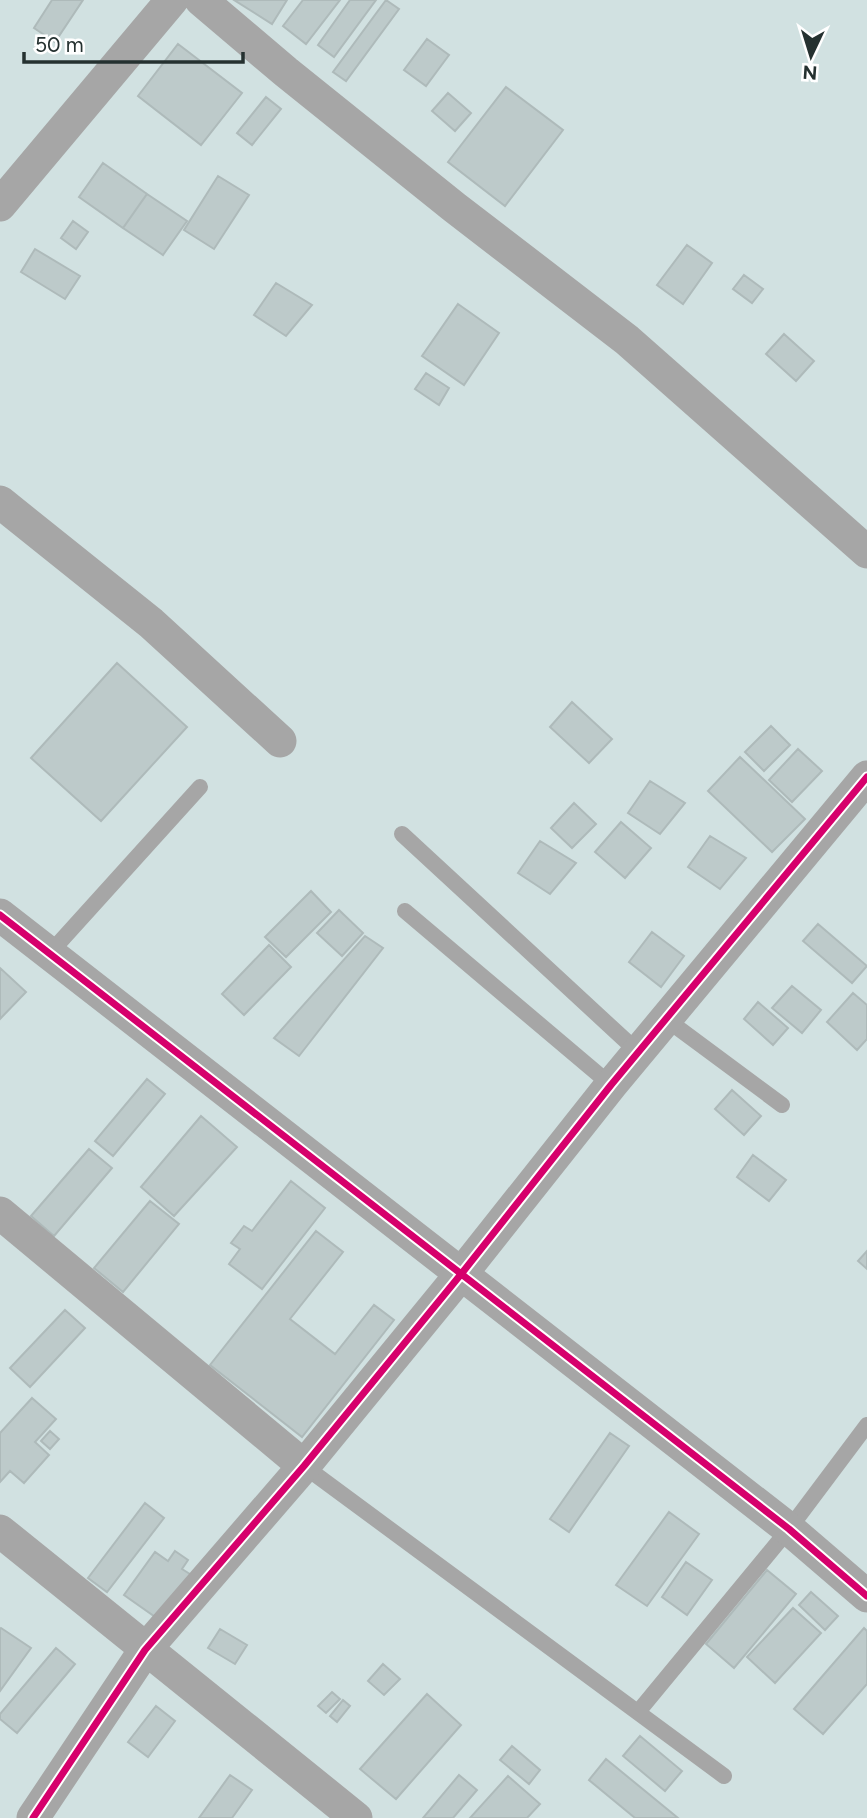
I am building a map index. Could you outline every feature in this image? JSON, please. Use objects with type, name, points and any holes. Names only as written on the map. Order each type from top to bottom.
[{"type":"street","points":[[6,184],[172,0]]},
{"type":"street","points":[[201,0],[454,207],[627,340],[867,552]]},
{"type":"street","points":[[0,502],[150,623],[280,741]]},
{"type":"street","points":[[33,1818],[145,1650],[304,1466],[611,1085],[867,777]]},
{"type":"street","points":[[0,915],[789,1529],[867,1596]]},
{"type":"street","points":[[0,1213],[304,1466]]},
{"type":"street","points":[[0,1531],[356,1818]]},
{"type":"lane","points":[[49,954],[200,786]]},
{"type":"lane","points":[[402,834],[638,1052]]},
{"type":"lane","points":[[405,911],[611,1085]]},
{"type":"lane","points":[[666,1019],[782,1105]]},
{"type":"lane","points":[[638,1712],[789,1529],[867,1425]]},
{"type":"lane","points":[[304,1466],[724,1776]]},
{"type":"building","points":[[52,0],[83,0],[55,42],[34,28]]},
{"type":"building","points":[[234,0],[287,0],[272,24]]},
{"type":"building","points":[[303,0],[340,0],[306,44],[283,26]]},
{"type":"building","points":[[350,0],[376,0],[334,57],[318,45]]},
{"type":"building","points":[[386,0],[399,9],[346,81],[333,72]]},
{"type":"building","points":[[427,39],[449,55],[426,86],[404,70]]},
{"type":"building","points":[[178,44],[242,93],[201,145],[138,96]]},
{"type":"building","points":[[506,87],[563,130],[505,206],[448,162]]},
{"type":"building","points":[[448,93],[471,113],[455,131],[432,111]]},
{"type":"building","points":[[266,97],[281,109],[252,145],[237,133]]},
{"type":"building","points":[[103,163],[147,194],[123,228],[79,197]]},
{"type":"building","points":[[218,176],[249,195],[214,249],[184,230]]},
{"type":"building","points":[[147,194],[187,221],[163,255],[123,228]]},
{"type":"building","points":[[73,221],[88,232],[76,249],[61,238]]},
{"type":"building","points":[[687,245],[712,263],[683,304],[657,285]]},
{"type":"building","points":[[35,249],[80,276],[65,299],[21,272]]},
{"type":"building","points":[[744,275],[763,289],[752,303],[733,289]]},
{"type":"building","points":[[276,283],[312,305],[286,336],[254,315]]},
{"type":"building","points":[[458,304],[499,333],[464,385],[422,356]]},
{"type":"building","points":[[784,334],[814,361],[796,381],[766,354]]},
{"type":"building","points":[[426,373],[449,388],[439,405],[415,389]]},
{"type":"building","points":[[117,663],[187,727],[101,821],[31,758]]},
{"type":"building","points":[[572,702],[612,739],[589,763],[550,727]]},
{"type":"building","points":[[771,726],[790,745],[764,771],[745,752]]},
{"type":"building","points":[[798,749],[822,771],[792,802],[769,780]]},
{"type":"building","points":[[740,757],[805,819],[772,852],[708,791]]},
{"type":"building","points":[[650,781],[685,803],[660,834],[628,813]]},
{"type":"building","points":[[574,803],[596,824],[572,848],[551,828]]},
{"type":"building","points":[[621,822],[651,848],[625,878],[595,852]]},
{"type":"building","points":[[710,836],[746,858],[720,889],[688,867]]},
{"type":"building","points":[[540,841],[576,863],[550,894],[518,873]]},
{"type":"building","points":[[311,891],[331,912],[286,957],[265,937]]},
{"type":"building","points":[[339,910],[363,933],[342,956],[317,933]]},
{"type":"building","points":[[818,924],[867,966],[852,983],[803,941]]},
{"type":"building","points":[[652,932],[684,956],[661,987],[629,962]]},
{"type":"building","points":[[365,936],[383,948],[299,1056],[274,1038]]},
{"type":"building","points":[[269,945],[291,967],[244,1015],[222,994]]},
{"type":"building","points":[[0,968],[26,992],[0,1019]]},
{"type":"building","points":[[792,986],[821,1010],[802,1033],[772,1008]]},
{"type":"building","points":[[853,993],[867,1005],[867,1039],[857,1050],[827,1022]]},
{"type":"building","points":[[758,1002],[788,1028],[773,1045],[744,1019]]},
{"type":"building","points":[[147,1079],[165,1094],[113,1156],[95,1141]]},
{"type":"building","points":[[732,1090],[761,1116],[744,1135],[715,1109]]},
{"type":"building","points":[[201,1116],[237,1147],[174,1216],[141,1187]]},
{"type":"building","points":[[89,1149],[112,1168],[54,1236],[31,1216]]},
{"type":"building","points":[[753,1155],[786,1180],[769,1201],[737,1177]]},
{"type":"building","points":[[291,1181],[325,1208],[262,1289],[229,1264],[240,1249],[231,1243],[244,1226],[252,1231]]},
{"type":"building","points":[[150,1201],[179,1224],[123,1292],[94,1268]]},
{"type":"building","points":[[316,1231],[343,1252],[290,1319],[335,1354],[374,1305],[394,1320],[302,1437],[210,1365]]},
{"type":"building","points":[[867,1251],[867,1269],[858,1261]]},
{"type":"building","points":[[65,1310],[85,1328],[30,1387],[10,1368]]},
{"type":"building","points":[[32,1398],[56,1419],[35,1442],[49,1455],[24,1483],[10,1471],[0,1482],[0,1433]]},
{"type":"building","points":[[50,1431],[59,1439],[50,1449],[41,1441]]},
{"type":"building","points":[[610,1433],[629,1446],[569,1532],[550,1519]]},
{"type":"building","points":[[145,1503],[164,1518],[107,1592],[88,1578]]},
{"type":"building","points":[[669,1512],[699,1534],[647,1606],[616,1585]]},
{"type":"building","points":[[175,1551],[188,1560],[182,1569],[193,1576],[161,1621],[124,1595],[155,1552],[168,1561]]},
{"type":"building","points":[[686,1562],[712,1580],[687,1615],[662,1597]]},
{"type":"building","points":[[767,1570],[796,1594],[734,1668],[706,1644]]},
{"type":"building","points":[[811,1592],[838,1616],[825,1630],[799,1605]]},
{"type":"building","points":[[793,1608],[821,1633],[775,1683],[747,1657]]},
{"type":"building","points":[[864,1628],[867,1631],[867,1684],[823,1734],[794,1709]]},
{"type":"building","points":[[0,1629],[31,1648],[0,1691]]},
{"type":"building","points":[[220,1629],[247,1645],[235,1664],[208,1648]]},
{"type":"building","points":[[56,1648],[75,1664],[17,1733],[0,1719],[0,1714]]},
{"type":"building","points":[[383,1664],[400,1679],[384,1695],[368,1681]]},
{"type":"building","points":[[332,1692],[340,1699],[326,1713],[318,1706]]},
{"type":"building","points":[[427,1694],[461,1725],[396,1799],[360,1769]]},
{"type":"building","points":[[343,1700],[350,1706],[337,1722],[330,1716]]},
{"type":"building","points":[[156,1706],[175,1721],[148,1757],[128,1742]]},
{"type":"building","points":[[640,1736],[682,1771],[665,1791],[623,1756]]},
{"type":"building","points":[[512,1746],[540,1770],[529,1784],[500,1760]]},
{"type":"building","points":[[606,1759],[678,1818],[635,1818],[589,1780]]},
{"type":"building","points":[[230,1775],[252,1790],[232,1818],[199,1818]]},
{"type":"building","points":[[459,1775],[477,1790],[453,1818],[423,1818]]},
{"type":"building","points":[[508,1776],[540,1804],[527,1818],[470,1818]]},
{"type":"cycle path","points":[[33,1818],[145,1650],[304,1466],[611,1085],[867,777]]},
{"type":"cycle path","points":[[0,915],[789,1529],[867,1596]]}]
